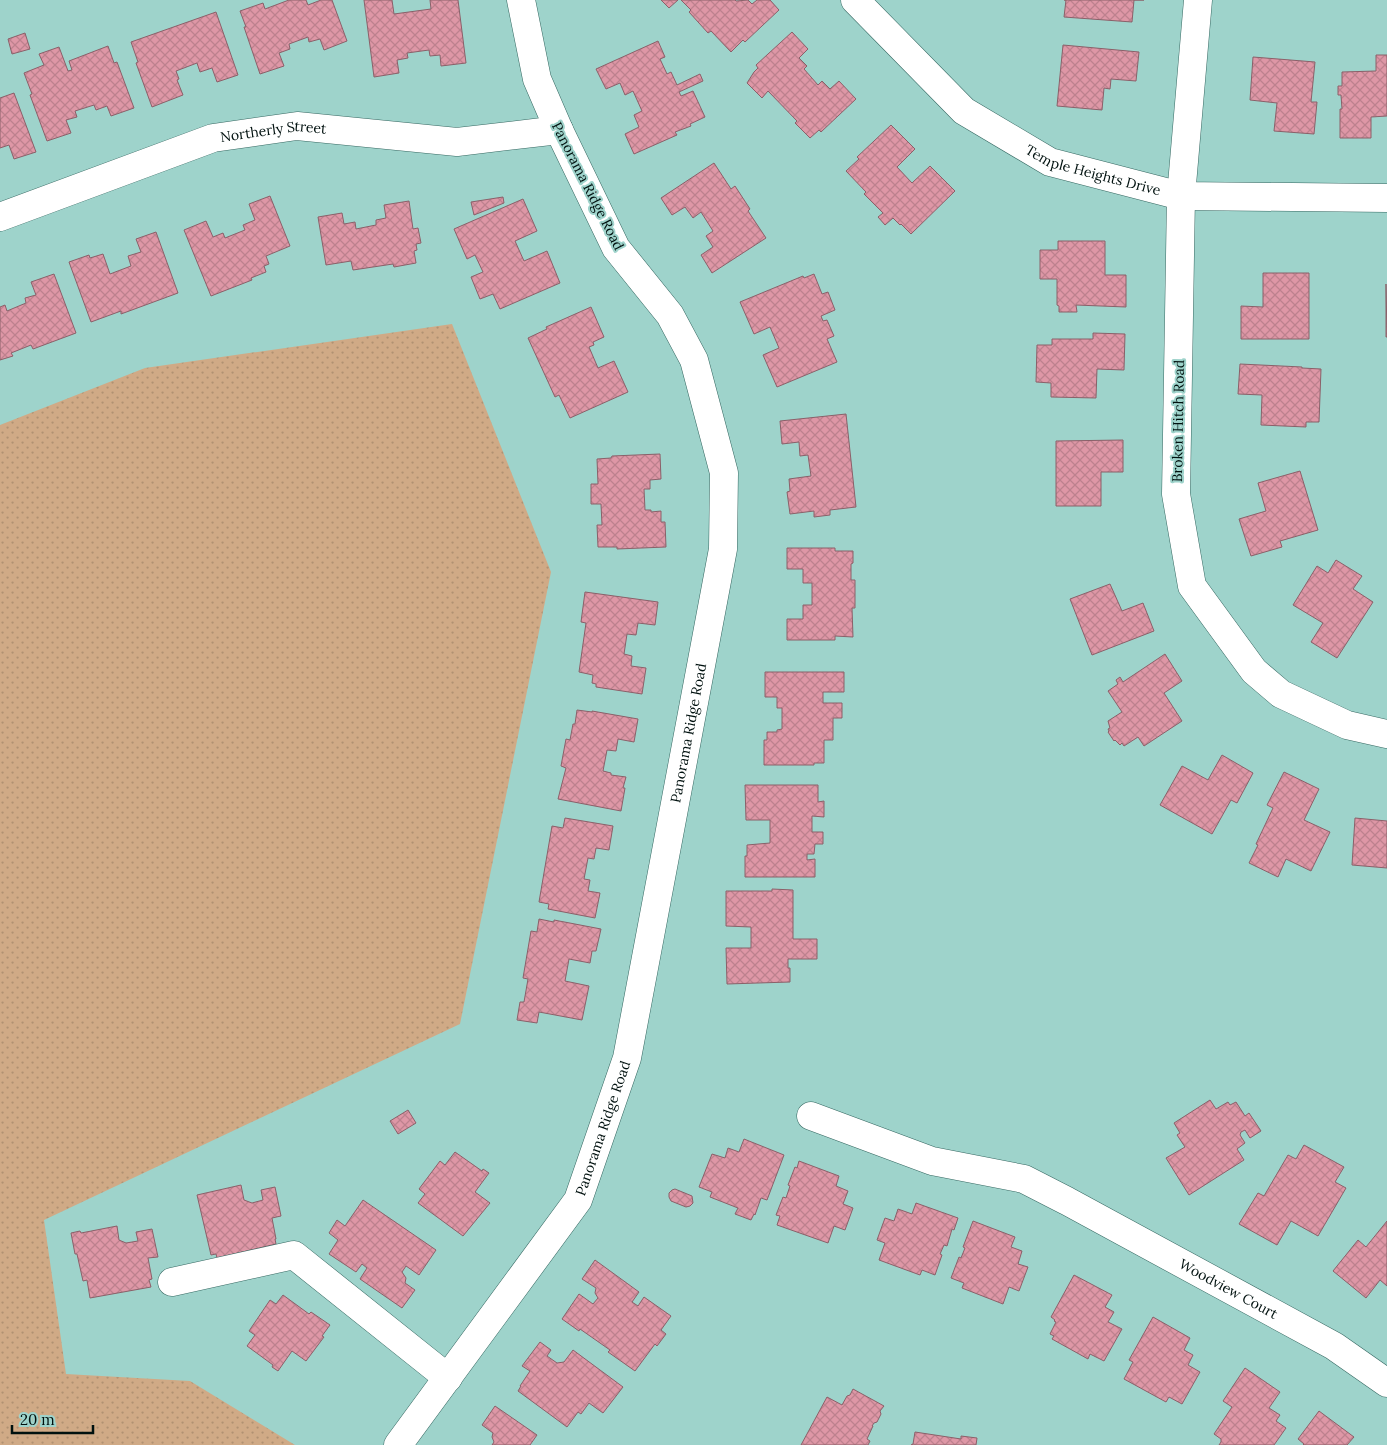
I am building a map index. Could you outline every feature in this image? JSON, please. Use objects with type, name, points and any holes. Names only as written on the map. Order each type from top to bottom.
[{"type":"street","name":"Panorama Ridge Road","points":[[398,1445],[578,1200],[627,1058],[723,549],[724,473],[694,360],[670,315],[616,248],[559,130],[537,79],[521,0]]},
{"type":"street","name":"Temple Heights Drive","points":[[855,0],[964,112],[1050,162],[1182,196],[1387,198]]},
{"type":"street","name":"Broken Hitch Road","points":[[1198,0],[1182,196],[1176,494],[1192,586],[1254,671],[1281,694],[1347,725],[1387,734]]},
{"type":"street","name":"Northerly Street","points":[[0,217],[213,138],[297,126],[458,142],[559,130]]},
{"type":"street","name":"Woodview Court","points":[[810,1116],[932,1161],[1024,1179],[1334,1346],[1387,1383]]},
{"type":"street","points":[[172,1282],[294,1255],[448,1378]]},
{"type":"shaded area","points":[[452,324],[551,572],[460,1024],[44,1220],[66,1374],[190,1381],[295,1445],[0,1445],[0,425],[145,368]]},
{"type":"building","points":[[289,0],[306,0],[308,5],[321,0],[332,0],[347,41],[324,50],[320,39],[309,42],[308,37],[289,44],[290,49],[279,53],[284,66],[260,74],[240,11],[263,3],[265,9]]},
{"type":"building","points":[[364,0],[392,0],[394,14],[431,9],[430,0],[458,0],[466,63],[441,66],[440,55],[430,56],[429,50],[407,53],[408,58],[397,60],[399,73],[374,77]]},
{"type":"building","points":[[661,0],[678,0],[669,8]]},
{"type":"building","points":[[681,0],[748,0],[752,4],[757,0],[770,0],[779,10],[745,42],[743,40],[731,52],[711,31],[708,33]]},
{"type":"building","points":[[1066,0],[1134,0],[1132,22],[1064,17]]},
{"type":"building","points":[[216,12],[238,75],[217,82],[212,68],[200,72],[197,63],[176,71],[179,79],[177,80],[183,95],[152,107],[136,63],[138,62],[131,42]]},
{"type":"building","points":[[792,32],[808,49],[799,58],[807,66],[804,69],[818,85],[822,81],[830,89],[839,81],[856,99],[821,132],[819,130],[810,138],[795,123],[797,121],[768,91],[762,98],[747,83],[758,68],[756,65]]},
{"type":"building","points":[[25,33],[30,49],[12,54],[8,39]]},
{"type":"building","points":[[658,41],[665,57],[660,59],[667,74],[671,72],[677,85],[700,74],[703,81],[679,92],[681,96],[693,91],[705,117],[690,124],[691,126],[675,132],[677,135],[634,154],[625,134],[639,127],[634,115],[642,111],[633,91],[625,95],[620,83],[606,89],[596,69]]},
{"type":"building","points":[[1063,45],[1139,52],[1136,81],[1111,79],[1110,89],[1104,88],[1102,110],[1057,106]]},
{"type":"building","points":[[108,46],[114,63],[117,62],[134,108],[111,116],[107,106],[96,110],[94,105],[75,111],[77,117],[66,120],[71,133],[47,141],[24,73],[44,65],[39,54],[59,47],[68,71],[72,70],[69,61]]},
{"type":"building","points":[[1376,55],[1387,55],[1387,116],[1371,117],[1371,138],[1340,138],[1340,109],[1342,109],[1341,95],[1338,95],[1338,86],[1342,86],[1342,72],[1376,71]]},
{"type":"building","points":[[1253,57],[1315,62],[1311,102],[1317,102],[1314,134],[1274,131],[1277,103],[1250,100]]},
{"type":"building","points":[[14,93],[36,152],[14,159],[9,145],[0,148],[0,98]]},
{"type":"building","points":[[891,125],[915,149],[897,167],[912,183],[930,166],[955,191],[911,234],[893,218],[885,225],[878,217],[883,213],[864,194],[866,192],[846,171],[859,159],[857,157]]},
{"type":"building","points":[[714,163],[731,189],[735,186],[750,209],[748,211],[766,238],[712,273],[701,255],[713,247],[706,236],[713,231],[701,212],[693,218],[685,207],[672,215],[661,198]]},
{"type":"building","points":[[270,196],[290,246],[266,256],[269,264],[264,266],[266,272],[251,278],[252,280],[211,296],[184,230],[206,221],[213,237],[223,233],[225,238],[245,230],[243,225],[255,220],[249,204]]},
{"type":"building","points":[[503,197],[504,203],[474,215],[471,202]]},
{"type":"building","points":[[523,199],[537,231],[515,241],[524,261],[547,251],[560,283],[500,309],[493,294],[480,299],[471,277],[483,272],[475,255],[467,259],[454,229]]},
{"type":"building","points":[[409,201],[413,229],[418,228],[421,243],[416,244],[417,250],[414,251],[416,263],[394,267],[393,264],[353,270],[351,261],[326,265],[318,217],[342,213],[344,224],[355,222],[356,229],[376,225],[376,220],[386,218],[384,205]]},
{"type":"building","points":[[156,232],[178,293],[121,314],[121,311],[91,322],[69,262],[89,255],[90,258],[103,254],[110,274],[131,266],[128,256],[141,252],[136,239]]},
{"type":"building","points":[[1058,241],[1105,241],[1105,275],[1126,275],[1126,307],[1076,305],[1077,312],[1059,312],[1059,306],[1057,305],[1057,279],[1040,279],[1040,250],[1058,250]]},
{"type":"building","points":[[1263,273],[1309,273],[1309,339],[1241,339],[1241,306],[1263,307]]},
{"type":"building","points":[[54,274],[76,333],[33,349],[31,345],[11,353],[13,356],[0,360],[0,307],[5,305],[7,311],[26,303],[25,298],[36,295],[31,282]]},
{"type":"building","points":[[814,274],[822,294],[828,292],[835,310],[821,316],[823,321],[827,320],[834,336],[827,339],[837,362],[777,387],[763,355],[779,348],[770,327],[754,334],[740,302],[803,276],[804,278]]},
{"type":"building","points":[[1386,284],[1387,337],[1386,337]]},
{"type":"building","points":[[591,307],[604,337],[593,342],[594,345],[589,347],[598,368],[614,361],[628,392],[570,418],[559,395],[555,397],[528,338],[547,329],[546,327]]},
{"type":"building","points":[[1093,333],[1125,334],[1124,370],[1097,369],[1096,398],[1051,397],[1051,383],[1036,382],[1037,345],[1052,345],[1052,339],[1093,339]]},
{"type":"building","points":[[1240,364],[1321,369],[1319,422],[1306,422],[1306,427],[1261,425],[1262,395],[1238,394]]},
{"type":"building","points":[[846,414],[856,507],[830,510],[830,515],[814,517],[814,511],[790,514],[787,492],[790,491],[789,479],[811,476],[808,455],[800,456],[799,442],[782,444],[780,421]]},
{"type":"building","points":[[1123,440],[1123,472],[1101,472],[1101,506],[1056,506],[1056,441]]},
{"type":"building","points":[[660,454],[661,479],[650,480],[650,489],[644,489],[645,510],[651,510],[651,512],[661,511],[661,522],[665,522],[666,547],[617,549],[617,547],[598,547],[597,525],[602,525],[601,504],[591,504],[591,484],[598,484],[597,459],[611,458],[612,456]]},
{"type":"building","points":[[1300,471],[1318,530],[1280,541],[1282,547],[1251,556],[1239,519],[1266,511],[1258,483]]},
{"type":"building","points":[[787,548],[835,548],[835,551],[853,551],[851,580],[855,580],[855,608],[852,608],[853,637],[835,636],[835,640],[787,640],[787,619],[803,619],[803,605],[812,605],[812,583],[803,583],[803,569],[787,569]]},
{"type":"building","points":[[1336,560],[1362,576],[1353,589],[1373,602],[1337,658],[1311,642],[1323,623],[1293,605],[1317,566],[1328,573]]},
{"type":"building","points":[[1110,584],[1122,611],[1143,603],[1154,631],[1092,655],[1070,599]]},
{"type":"building","points":[[585,592],[658,602],[655,625],[638,623],[636,635],[627,634],[624,654],[632,656],[631,666],[646,668],[642,694],[596,687],[596,684],[592,683],[593,675],[579,672],[586,623],[581,622]]},
{"type":"building","points":[[1165,654],[1182,681],[1164,693],[1182,721],[1144,746],[1138,737],[1124,746],[1122,743],[1120,745],[1114,741],[1108,732],[1110,728],[1108,721],[1122,712],[1108,691],[1118,684],[1116,680],[1120,677],[1123,682]]},
{"type":"building","points":[[765,672],[844,672],[844,692],[823,692],[823,703],[842,703],[842,718],[833,718],[833,740],[824,740],[824,763],[814,763],[814,765],[764,765],[764,740],[767,740],[767,732],[777,732],[777,730],[782,729],[782,708],[777,708],[777,697],[765,697]]},
{"type":"building","points":[[577,710],[638,719],[634,742],[618,739],[616,751],[607,750],[603,771],[611,773],[611,775],[626,777],[621,811],[558,799],[566,768],[561,766],[566,739],[570,740]]},
{"type":"building","points":[[1222,755],[1253,773],[1237,803],[1231,800],[1212,834],[1160,805],[1182,766],[1208,780]]},
{"type":"building","points":[[1284,772],[1319,789],[1304,820],[1330,832],[1311,871],[1286,859],[1278,877],[1249,863],[1273,808],[1267,805]]},
{"type":"building","points":[[745,785],[818,785],[818,802],[824,801],[824,817],[812,816],[812,832],[823,832],[823,844],[815,844],[814,854],[807,854],[807,860],[815,859],[815,877],[745,877],[747,845],[770,843],[770,820],[746,820]]},
{"type":"building","points":[[565,818],[613,826],[609,850],[596,848],[594,859],[588,858],[584,879],[590,880],[588,891],[600,893],[595,918],[548,909],[549,904],[539,902],[552,826],[563,828]]},
{"type":"building","points":[[1355,818],[1387,821],[1387,868],[1352,865]]},
{"type":"building","points":[[772,889],[793,890],[793,939],[817,939],[817,959],[788,959],[790,982],[727,984],[726,948],[751,948],[751,927],[726,926],[726,891],[772,891]]},
{"type":"building","points":[[539,919],[601,929],[596,951],[592,951],[590,963],[569,959],[565,981],[589,986],[582,1020],[539,1012],[537,1023],[517,1020],[520,1002],[524,1002],[528,979],[523,978],[531,931],[537,932]]},
{"type":"building","points":[[1210,1100],[1216,1109],[1228,1102],[1230,1105],[1236,1102],[1245,1116],[1249,1113],[1261,1131],[1250,1138],[1245,1130],[1241,1132],[1240,1135],[1245,1143],[1237,1149],[1244,1160],[1189,1195],[1166,1158],[1185,1147],[1177,1135],[1180,1133],[1174,1123]]},
{"type":"building","points":[[408,1110],[416,1123],[398,1134],[390,1121]]},
{"type":"building","points":[[744,1139],[784,1155],[767,1200],[761,1198],[755,1215],[751,1220],[735,1214],[738,1208],[710,1197],[712,1192],[699,1187],[712,1154],[725,1158],[728,1148],[739,1152]]},
{"type":"building","points":[[1304,1145],[1344,1167],[1335,1182],[1346,1188],[1318,1236],[1291,1221],[1277,1245],[1239,1224],[1258,1193],[1264,1196],[1288,1155],[1296,1159]]},
{"type":"building","points":[[455,1152],[482,1171],[483,1169],[489,1173],[475,1192],[490,1203],[463,1236],[418,1203],[425,1194],[419,1189],[440,1161],[445,1165]]},
{"type":"building","points":[[799,1161],[839,1176],[836,1186],[848,1191],[843,1204],[853,1208],[845,1230],[834,1226],[828,1243],[777,1225],[780,1216],[776,1215],[783,1197],[786,1198],[790,1186],[788,1185]]},
{"type":"building","points":[[241,1185],[244,1200],[252,1203],[263,1200],[261,1190],[275,1187],[281,1216],[272,1218],[276,1244],[217,1258],[216,1254],[211,1255],[197,1195]]},
{"type":"building","points":[[675,1189],[692,1196],[693,1203],[686,1207],[671,1201],[669,1193]]},
{"type":"building","points":[[363,1200],[436,1250],[419,1275],[406,1266],[402,1272],[406,1278],[405,1283],[415,1290],[402,1308],[360,1279],[367,1268],[362,1264],[356,1272],[329,1254],[338,1240],[329,1233],[337,1220],[345,1226]]},
{"type":"building","points":[[916,1203],[958,1218],[954,1230],[952,1229],[947,1246],[944,1245],[940,1254],[942,1255],[935,1275],[922,1270],[920,1275],[879,1260],[885,1243],[877,1240],[885,1218],[894,1221],[898,1209],[912,1214]]},
{"type":"building","points":[[973,1221],[1015,1237],[1011,1247],[1022,1251],[1018,1264],[1028,1267],[1019,1291],[1009,1287],[1003,1304],[962,1288],[964,1283],[951,1278],[959,1257],[961,1258],[965,1248],[963,1247]]},
{"type":"building","points":[[1387,1221],[1387,1286],[1380,1280],[1366,1298],[1333,1271],[1358,1240],[1366,1247]]},
{"type":"building","points":[[117,1226],[119,1240],[126,1243],[138,1241],[136,1232],[152,1229],[158,1257],[148,1258],[152,1279],[149,1280],[151,1287],[90,1298],[87,1280],[83,1281],[71,1233],[80,1231],[81,1233]]},
{"type":"building","points":[[595,1260],[639,1292],[632,1302],[638,1306],[644,1297],[671,1316],[661,1330],[666,1334],[657,1346],[655,1344],[635,1371],[608,1352],[610,1350],[562,1319],[579,1294],[593,1304],[598,1298],[595,1293],[596,1288],[582,1279]]},
{"type":"building","points":[[1074,1275],[1112,1295],[1105,1307],[1114,1312],[1108,1322],[1122,1329],[1104,1361],[1090,1354],[1088,1359],[1052,1339],[1054,1336],[1050,1334],[1056,1322],[1051,1317]]},
{"type":"building","points":[[283,1295],[309,1314],[311,1312],[330,1325],[322,1336],[324,1337],[306,1361],[292,1351],[278,1371],[272,1367],[273,1365],[247,1346],[255,1335],[249,1331],[270,1300],[276,1304]]},
{"type":"building","points":[[1153,1317],[1190,1338],[1184,1350],[1193,1355],[1188,1365],[1200,1372],[1182,1404],[1169,1397],[1166,1402],[1124,1379],[1133,1362],[1129,1360]]},
{"type":"building","points":[[540,1342],[551,1350],[547,1356],[557,1363],[564,1362],[573,1350],[623,1387],[603,1413],[589,1403],[581,1414],[578,1412],[567,1427],[518,1391],[530,1371],[522,1366]]},
{"type":"building","points":[[1245,1368],[1280,1392],[1269,1408],[1280,1415],[1276,1421],[1286,1428],[1274,1445],[1219,1445],[1221,1439],[1214,1434],[1232,1407],[1223,1401]]},
{"type":"building","points":[[853,1389],[884,1406],[880,1411],[881,1414],[877,1422],[872,1426],[867,1439],[870,1441],[868,1445],[801,1445],[827,1397],[842,1405]]},
{"type":"building","points":[[495,1406],[537,1435],[530,1445],[492,1445],[494,1442],[493,1433],[482,1425]]},
{"type":"building","points":[[1319,1411],[1354,1437],[1347,1445],[1303,1445],[1298,1439]]},
{"type":"building","points":[[915,1432],[961,1439],[961,1436],[977,1438],[976,1445],[911,1445],[913,1444]]}]
